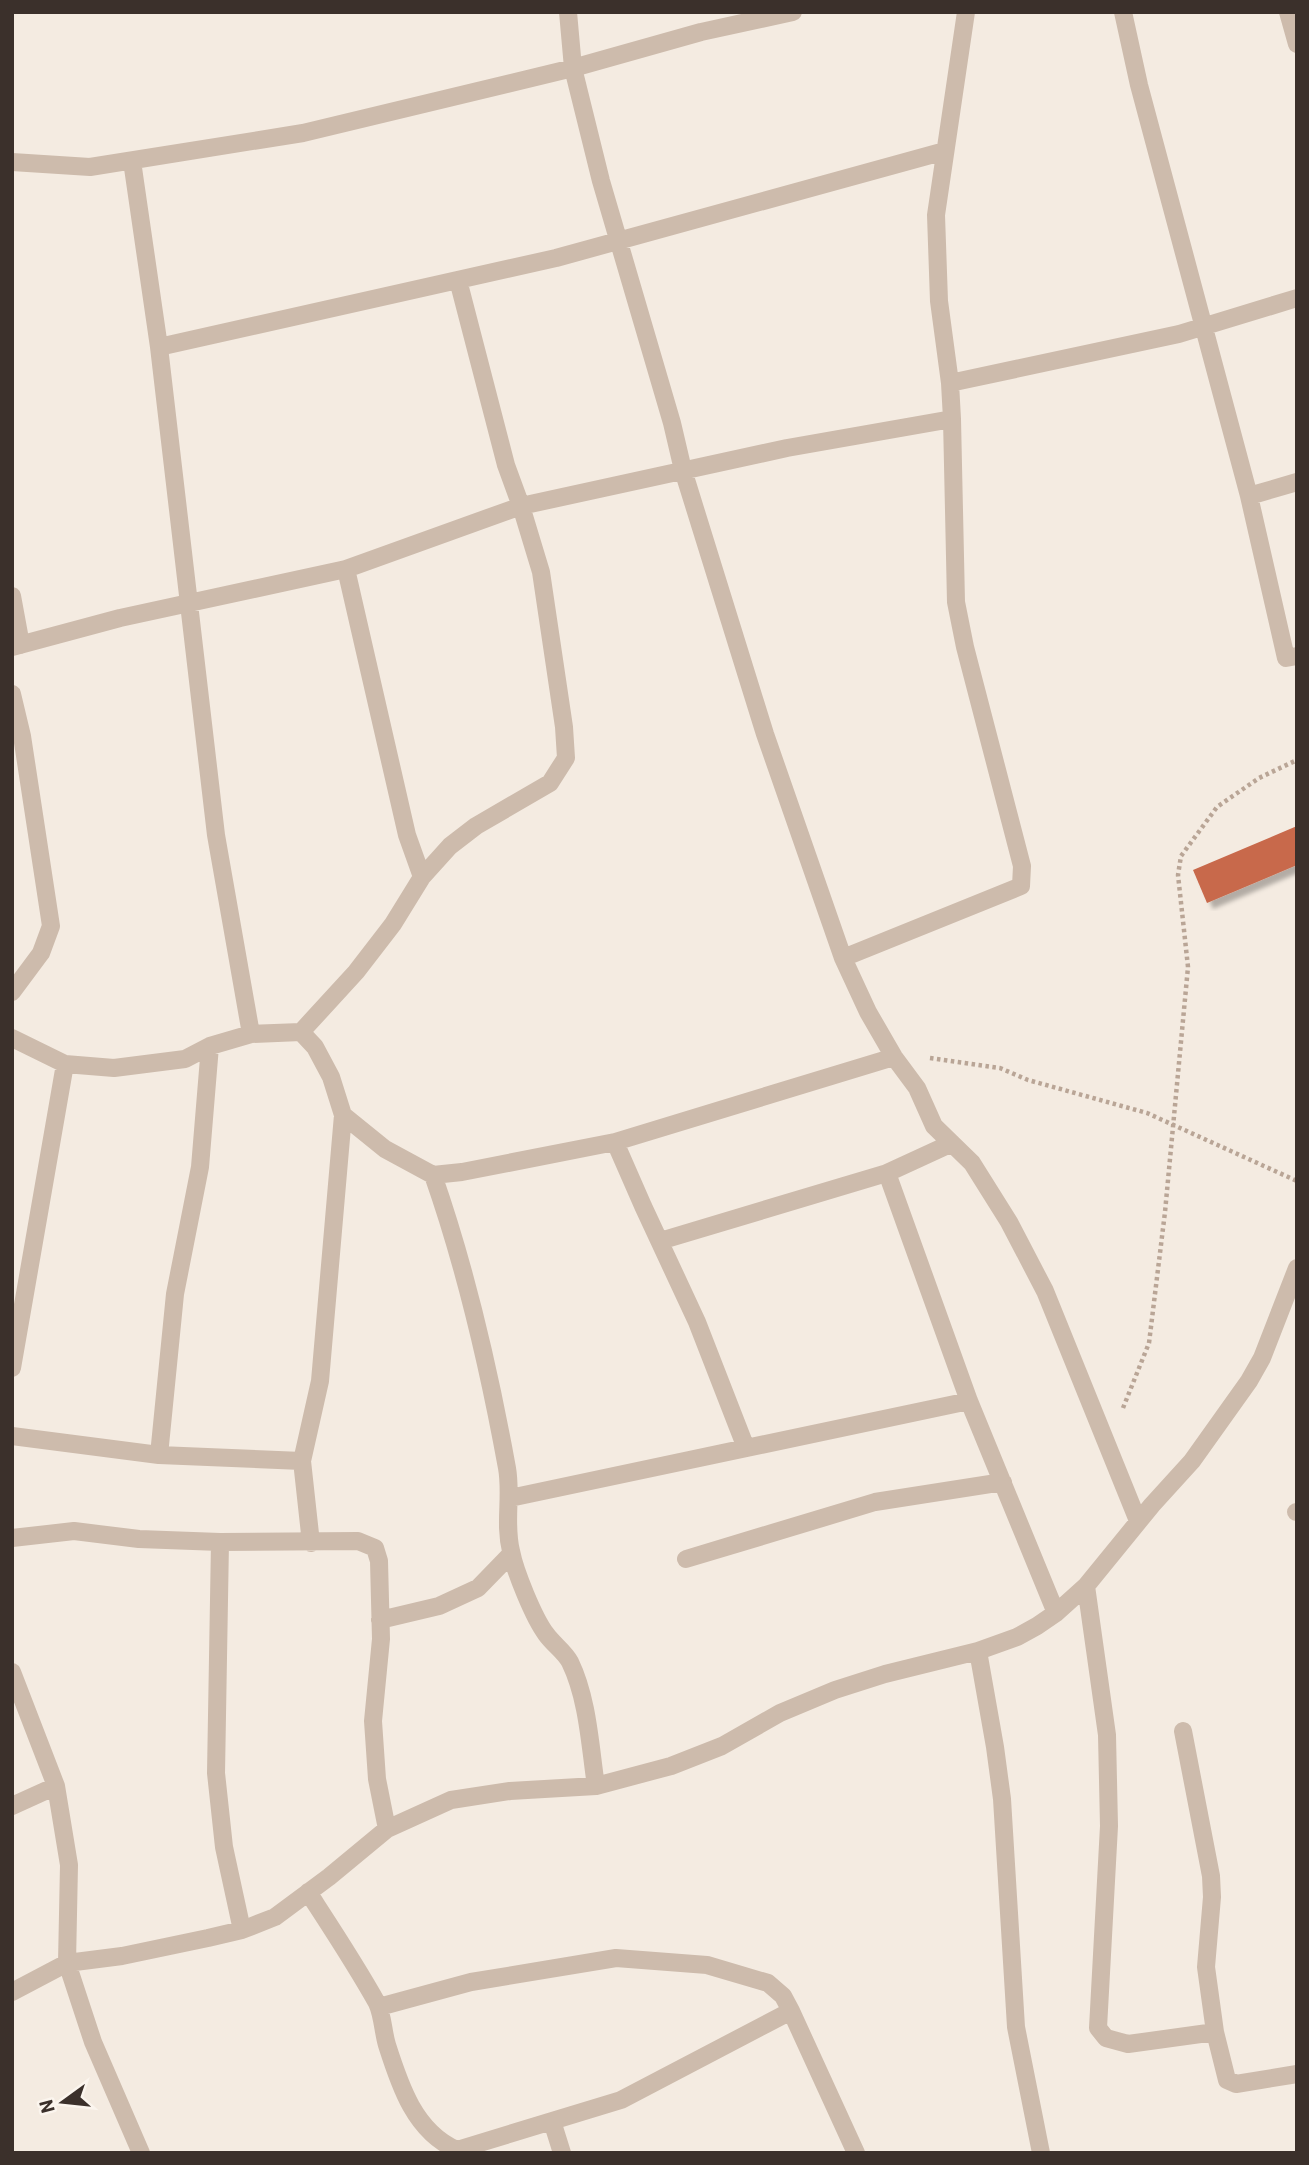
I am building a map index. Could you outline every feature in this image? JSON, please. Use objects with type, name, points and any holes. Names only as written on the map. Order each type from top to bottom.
[{"type":"street","points":[[568,12],[573,68],[618,242],[683,470],[765,734],[844,958],[868,1012],[894,1057],[917,1088],[934,1126],[972,1163],[1009,1222],[1045,1290],[1138,1521]]},
{"type":"street","points":[[12,162],[90,167],[303,133],[573,68],[701,32],[793,12]]},
{"type":"street","points":[[844,958],[1020,886],[1022,880],[1022,866],[965,647],[956,602],[950,383],[939,301],[935,237],[965,12]]},
{"type":"street","points":[[1123,12],[1139,85],[1249,496],[1286,658],[1297,656]]},
{"type":"street","points":[[1288,12],[1296,39]]},
{"type":"street","points":[[159,348],[618,242],[945,151]]},
{"type":"street","points":[[132,162],[159,348],[216,835],[251,1034]]},
{"type":"street","points":[[12,1038],[65,1065],[114,1068],[185,1059],[210,1046],[251,1034],[300,1032],[356,972],[393,924],[422,877],[450,846],[476,826],[550,783],[566,758],[564,727],[541,572],[506,465],[458,280]]},
{"type":"street","points":[[950,383],[1205,327],[1297,298]]},
{"type":"street","points":[[12,596],[17,646],[120,618],[346,569],[521,506],[787,448],[952,419]]},
{"type":"street","points":[[1249,496],[1297,482]]},
{"type":"street","points":[[346,569],[404,823],[422,877]]},
{"type":"street","points":[[12,694],[22,736],[51,926],[41,953],[12,992]]},
{"type":"street","points":[[300,1032],[315,1047],[331,1077],[343,1115],[320,1381],[302,1461],[311,1543]]},
{"type":"street","points":[[159,1455],[176,1294],[200,1167],[210,1046]]},
{"type":"street","points":[[343,1115],[385,1149],[433,1175],[462,1172],[615,1142],[894,1057]]},
{"type":"street","points":[[12,1368],[65,1065]]},
{"type":"street","points":[[615,1142],[697,1322],[746,1448]]},
{"type":"street","points":[[660,1241],[887,1173],[950,1144]]},
{"type":"street","points":[[887,1173],[969,1401],[1056,1613]]},
{"type":"street","points":[[433,1175],[450,1222],[489,1382],[507,1470],[511,1555],[545,1633],[570,1661],[583,1704],[596,1786]]},
{"type":"street","points":[[12,1992],[67,1963],[122,1956],[242,1930],[275,1917],[387,1829],[451,1800],[510,1791],[596,1786],[671,1766],[722,1746],[780,1713],[835,1690],[885,1674],[978,1651],[1017,1637],[1056,1613],[1086,1586],[1138,1521],[1192,1461],[1250,1381],[1262,1358],[1297,1268]]},
{"type":"street","points":[[510,1498],[969,1401]]},
{"type":"street","points":[[12,1436],[159,1455],[302,1461]]},
{"type":"street","points":[[686,1559],[875,1502],[1003,1482]]},
{"type":"street","points":[[12,1538],[74,1531],[139,1539],[220,1542],[358,1541],[375,1548],[379,1561],[382,1639],[373,1721],[377,1779],[387,1829]]},
{"type":"street","points":[[220,1542],[216,1773],[224,1847],[242,1930]]},
{"type":"street","points":[[380,1620],[439,1606],[478,1588],[511,1555]]},
{"type":"street","points":[[1086,1586],[1107,1735],[1109,1826],[1098,2028],[1106,2038],[1128,2043],[1215,2032]]},
{"type":"street","points":[[978,1651],[1002,1799],[1016,2026],[1041,2153]]},
{"type":"street","points":[[12,1672],[56,1786],[69,1865],[67,1963],[93,2042],[141,2153]]},
{"type":"street","points":[[1183,1731],[1211,1876],[1212,1897],[1206,1967],[1215,2032],[1229,2082],[1238,2084],[1297,2074]]},
{"type":"street","points":[[12,1807],[56,1786]]},
{"type":"street","points":[[308,1892],[379,2007],[387,2044],[409,2105],[430,2132],[458,2151],[621,2100],[791,2011]]},
{"type":"street","points":[[379,2007],[471,1982],[616,1958],[707,1965],[768,1983],[783,1996],[791,2011],[856,2153]]},
{"type":"street","points":[[552,2121],[562,2153]]},
{"type":"path","points":[[1108,1444],[1149,1343],[1174,1126],[1188,967],[1178,875],[1181,856],[1217,807],[1259,778],[1297,760]]},
{"type":"path","points":[[894,1057],[926,1058],[1000,1068],[1028,1080],[1147,1113],[1297,1181]]},
{"type":"building","points":[[1297,826],[1297,865],[1207,903],[1193,870]]}]
